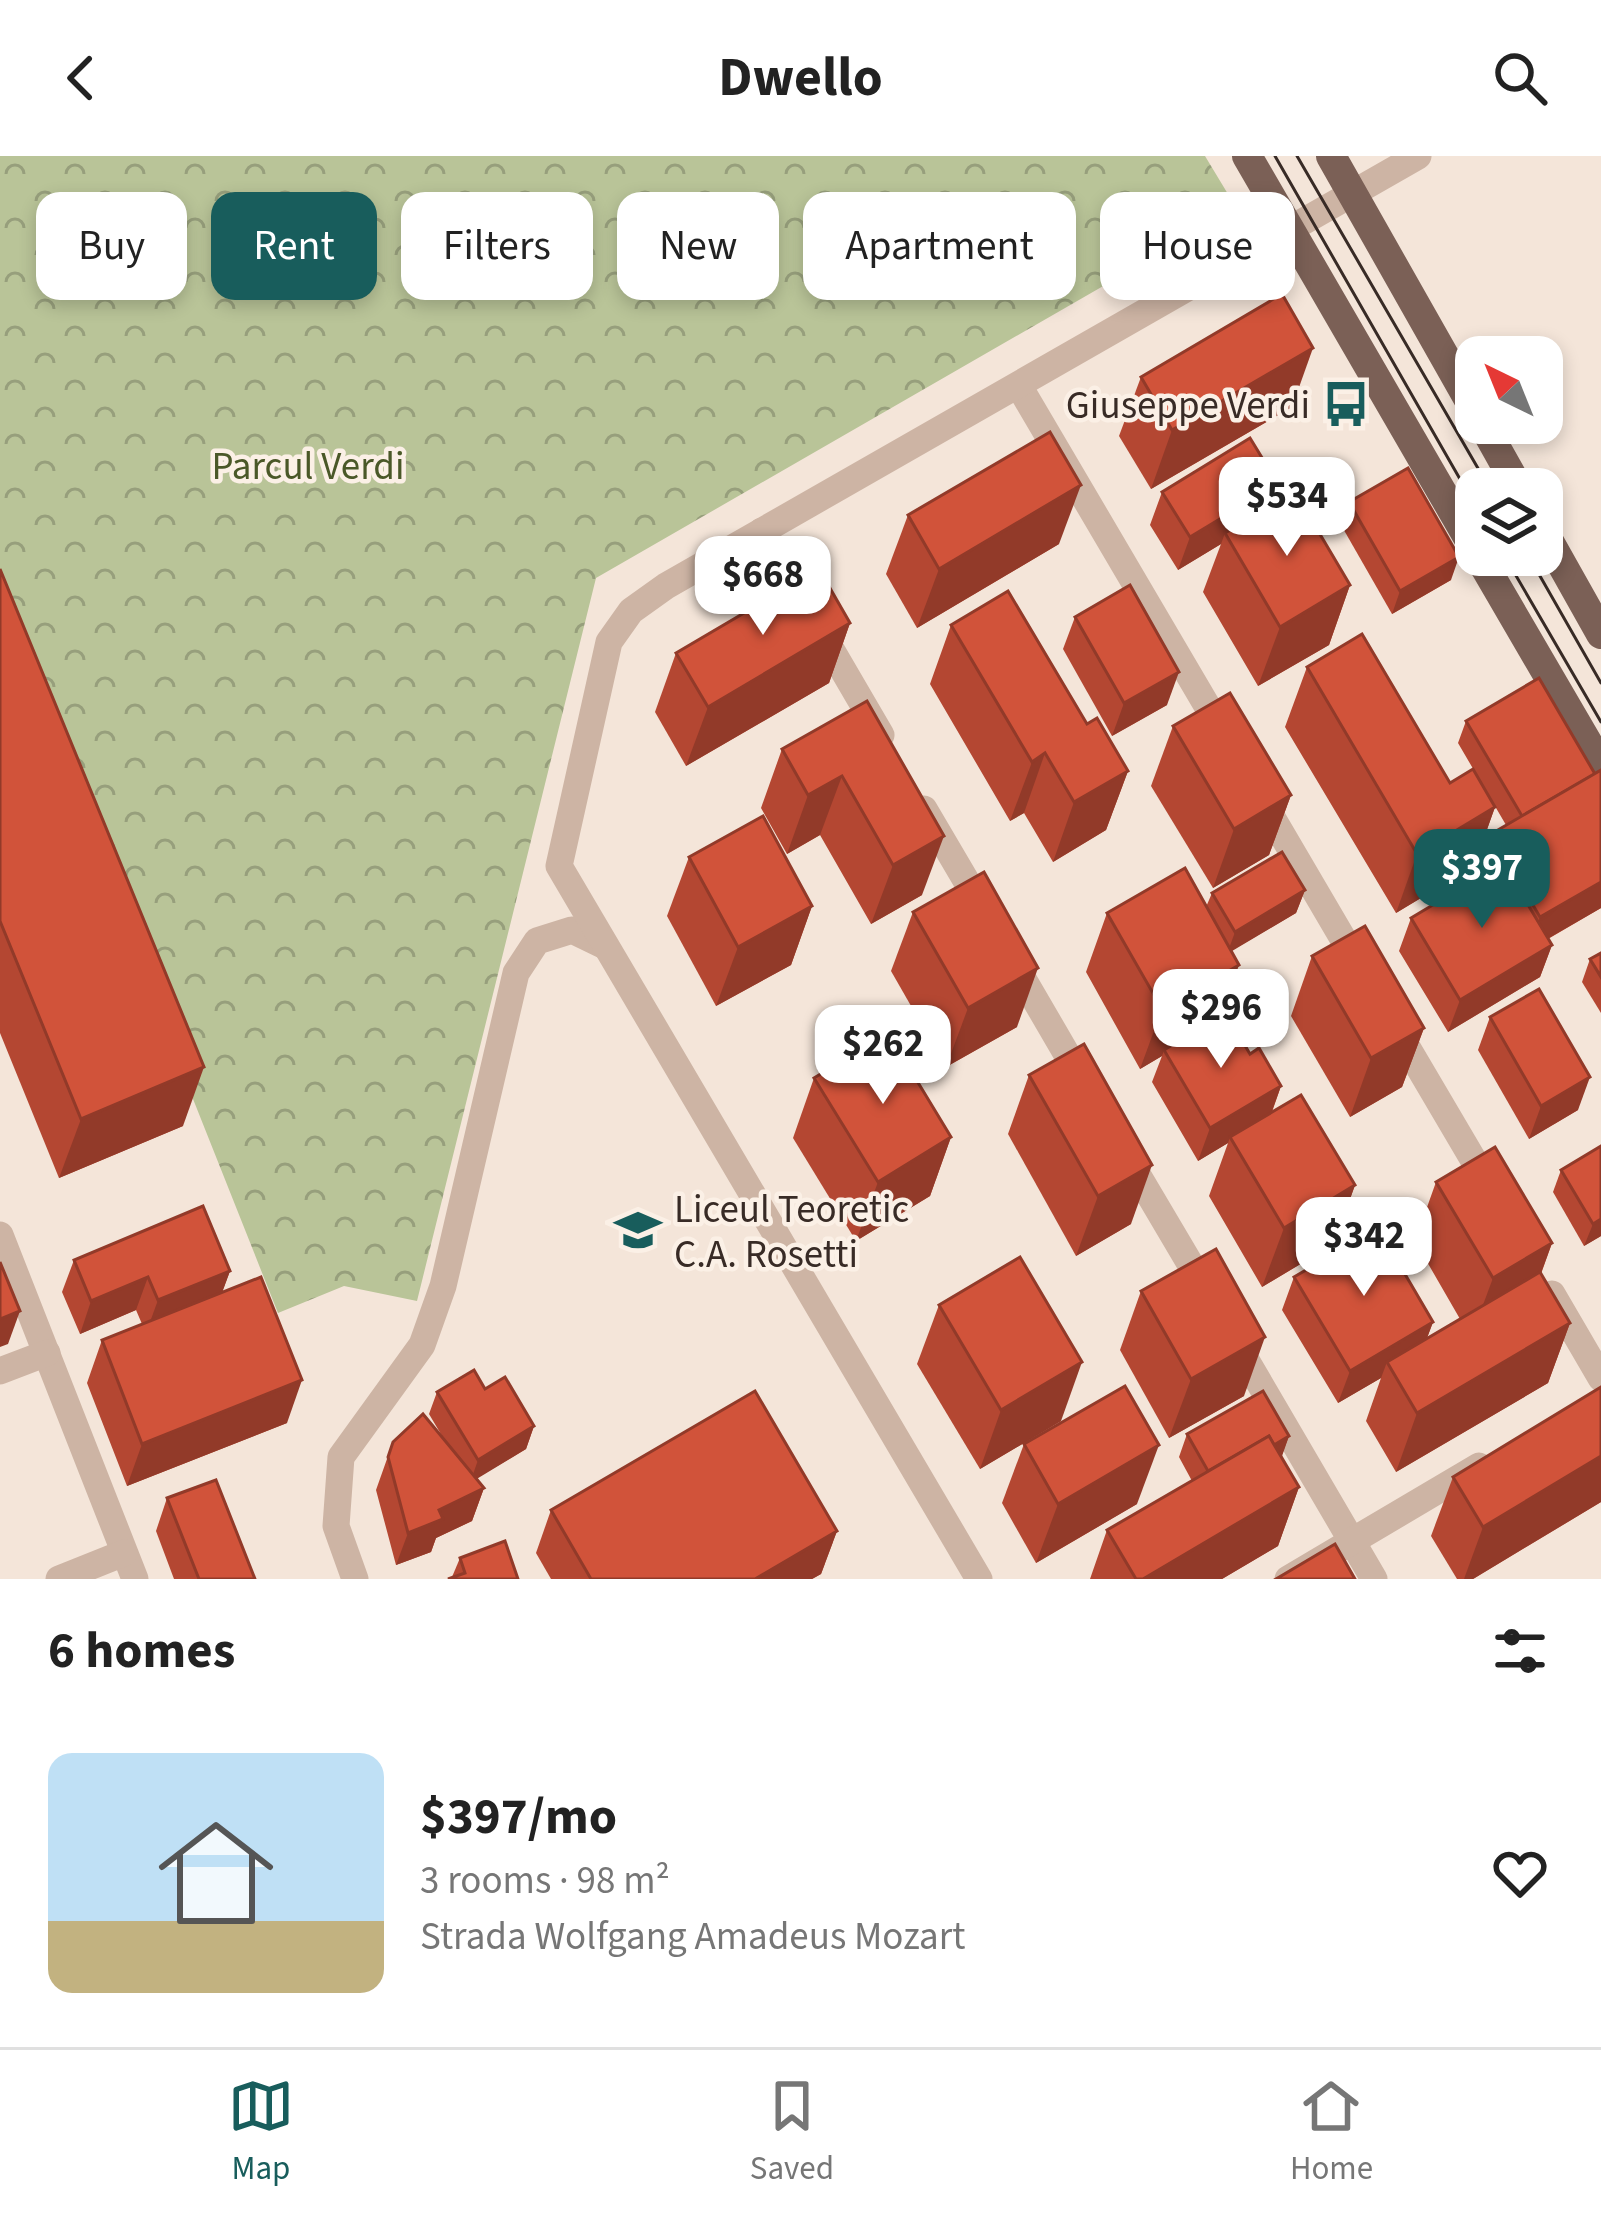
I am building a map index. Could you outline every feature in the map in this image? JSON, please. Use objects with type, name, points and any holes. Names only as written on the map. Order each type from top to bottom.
[{"type":"main road","points":[[1246,156],[1267,192]]},
{"type":"main road","points":[[1331,156],[1455,375]]},
{"type":"main road","points":[[1295,239],[1455,515]]},
{"type":"main road","points":[[1563,566],[1601,634]]},
{"type":"main road","points":[[1490,576],[1601,766]]},
{"type":"street","points":[[1295,223],[1418,156]]},
{"type":"street","points":[[980,1579],[559,866],[609,642],[631,611],[1164,300]]},
{"type":"street","points":[[1019,386],[1504,1213]]},
{"type":"street","points":[[762,531],[1374,1579]]},
{"type":"street","points":[[355,1579],[336,1526],[341,1457],[422,1345],[443,1286],[516,973],[537,941],[572,930],[603,945]]},
{"type":"street","points":[[0,1235],[129,1566],[58,1579]]},
{"type":"street","points":[[1540,1275],[1601,1378]]},
{"type":"street","points":[[0,1371],[47,1353]]},
{"type":"street","points":[[1288,1579],[1505,1450]]},
{"type":"green space","name":"Parcul Verdi","points":[[0,156],[1205,156],[1227,192],[1100,192],[1100,288],[596,578],[417,1301],[344,1286],[278,1313],[0,613]]},
{"type":"building","points":[[1272,300],[1285,300],[1313,348],[1172,430],[1141,377]]},
{"type":"building","points":[[1050,432],[1081,485],[939,569],[908,515]]},
{"type":"building","points":[[1250,438],[1278,484],[1190,537],[1162,492]]},
{"type":"building","points":[[1408,468],[1455,550],[1455,559],[1400,591],[1349,502]]},
{"type":"building","points":[[1295,492],[1350,585],[1280,627],[1225,533]]},
{"type":"building","points":[[0,569],[204,1067],[81,1119],[0,921]]},
{"type":"building","points":[[819,569],[850,623],[708,707],[676,653]]},
{"type":"building","points":[[1130,585],[1179,672],[1124,703],[1075,617]]},
{"type":"building","points":[[1008,591],[1087,724],[1097,718],[1128,771],[1074,802],[1045,753],[1032,762],[951,625]]},
{"type":"building","points":[[1362,634],[1450,783],[1473,769],[1495,807],[1417,854],[1307,667]]},
{"type":"building","points":[[1539,678],[1595,774],[1522,816],[1466,721]]},
{"type":"building","points":[[1230,693],[1291,795],[1234,829],[1173,726]]},
{"type":"building","points":[[867,701],[944,836],[893,865],[842,776],[808,795],[782,749]]},
{"type":"building","points":[[1601,770],[1601,882],[1540,917],[1491,834]]},
{"type":"building","points":[[763,816],[812,906],[738,947],[689,857]]},
{"type":"building","points":[[1282,852],[1305,890],[1235,932],[1212,893]]},
{"type":"building","points":[[1503,863],[1552,945],[1460,1000],[1411,918]]},
{"type":"building","points":[[1185,868],[1239,965],[1162,1009],[1107,913]]},
{"type":"building","points":[[984,872],[1038,968],[968,1008],[913,912]]},
{"type":"building","points":[[1365,926],[1424,1028],[1371,1058],[1312,956]]},
{"type":"building","points":[[1601,953],[1601,977],[1590,959]]},
{"type":"building","points":[[1539,989],[1590,1077],[1541,1106],[1490,1017]]},
{"type":"building","points":[[1226,1013],[1250,1054],[1259,1048],[1281,1086],[1210,1128],[1164,1050]]},
{"type":"building","points":[[888,1033],[951,1137],[878,1182],[814,1078]]},
{"type":"building","points":[[1084,1044],[1152,1165],[1098,1196],[1029,1075]]},
{"type":"building","points":[[1301,1095],[1355,1185],[1284,1228],[1230,1137]]},
{"type":"building","points":[[1601,1146],[1601,1219],[1593,1224],[1561,1170]]},
{"type":"building","points":[[1495,1147],[1552,1243],[1493,1278],[1436,1182]]},
{"type":"building","points":[[203,1206],[230,1271],[158,1300],[148,1277],[91,1301],[74,1260]]},
{"type":"building","points":[[1378,1228],[1433,1322],[1350,1371],[1294,1277]]},
{"type":"building","points":[[1216,1249],[1265,1337],[1191,1379],[1141,1291]]},
{"type":"building","points":[[1020,1257],[1082,1362],[1001,1410],[939,1305]]},
{"type":"building","points":[[0,1262],[20,1311],[0,1319]]},
{"type":"building","points":[[1540,1272],[1570,1323],[1417,1413],[1387,1362]]},
{"type":"building","points":[[261,1277],[302,1380],[142,1444],[102,1340]]},
{"type":"building","points":[[474,1370],[485,1389],[505,1377],[534,1426],[478,1460],[437,1392]]},
{"type":"building","points":[[1125,1386],[1159,1445],[1058,1504],[1024,1444]]},
{"type":"building","points":[[1601,1387],[1601,1456],[1483,1527],[1453,1477]]},
{"type":"building","points":[[755,1391],[837,1531],[755,1579],[591,1579],[551,1510]]},
{"type":"building","points":[[1263,1391],[1289,1436],[1274,1445],[1269,1436],[1208,1471],[1187,1434]]},
{"type":"building","points":[[423,1414],[484,1488],[439,1510],[443,1519],[408,1533],[388,1457],[393,1442]]},
{"type":"building","points":[[1269,1436],[1299,1487],[1136,1579],[1107,1530]]},
{"type":"building","points":[[216,1480],[255,1579],[199,1579],[167,1498]]},
{"type":"building","points":[[505,1541],[518,1579],[448,1579],[465,1573],[460,1558]]},
{"type":"building","points":[[1335,1544],[1355,1579],[1276,1579]]},
{"type":"tram line","points":[[1275,156],[1455,470]]},
{"type":"tram line","points":[[1297,156],[1478,468]]},
{"type":"tram line","points":[[1516,576],[1601,722]]},
{"type":"tram line","points":[[1540,576],[1601,683]]},
{"type":"place","name":"Giuseppe Verdi","points":[[1346,404]]},
{"type":"place","name":"Liceul Teoretic C.A. Rosetti","points":[[638,1230]]}]
